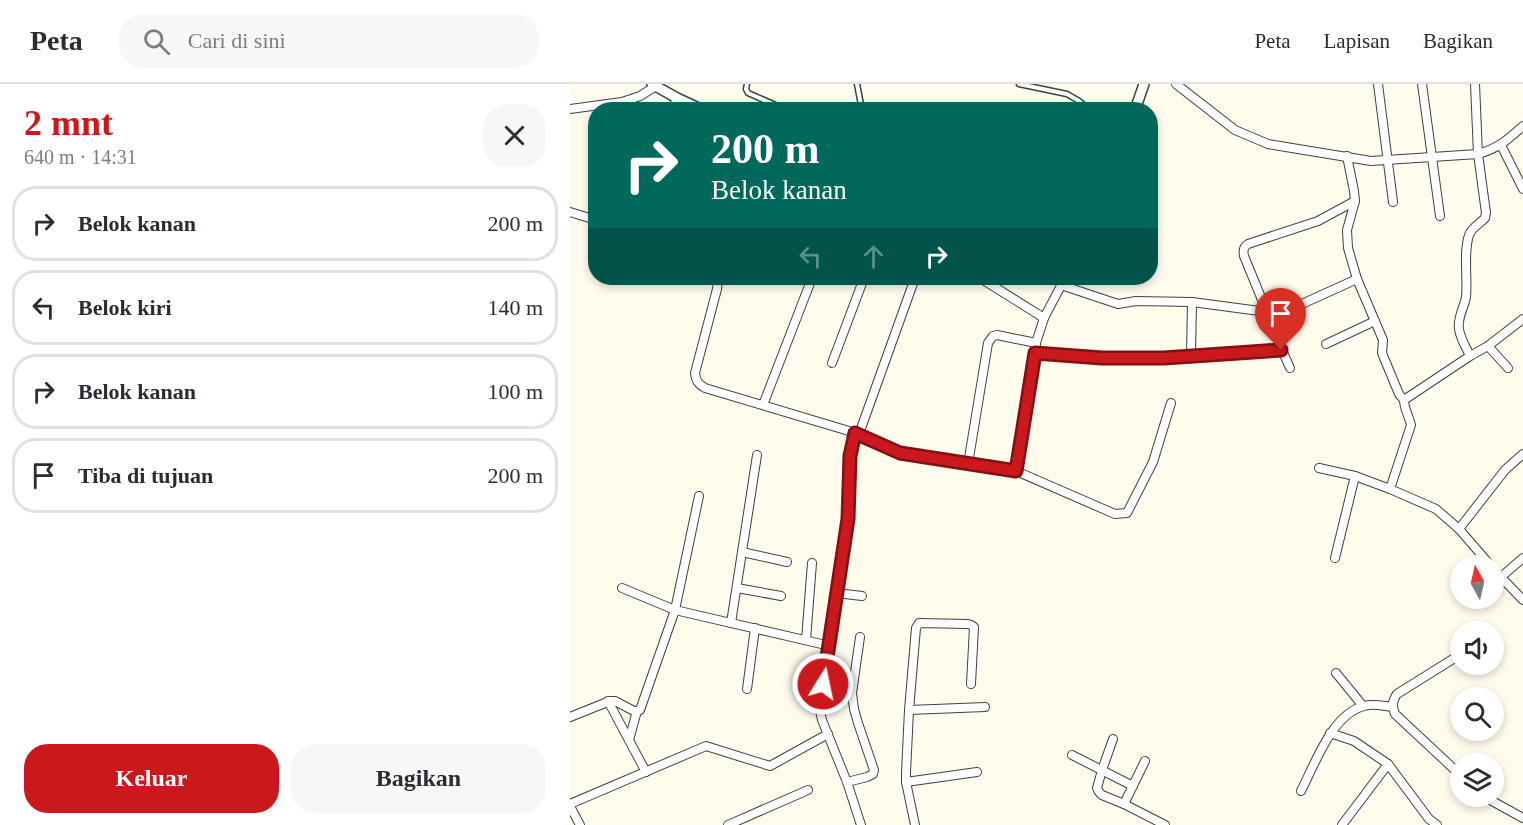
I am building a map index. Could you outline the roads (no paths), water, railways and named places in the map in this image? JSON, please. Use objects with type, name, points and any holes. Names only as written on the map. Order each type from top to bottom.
[{"type":"street","points":[[1138,102],[1144,84]]},
{"type":"street","points":[[1176,84],[1235,130],[1268,144],[1371,161],[1478,154],[1502,145],[1523,126]]},
{"type":"street","points":[[1378,84],[1394,202]]},
{"type":"street","points":[[1422,84],[1440,216]]},
{"type":"street","points":[[1470,356],[1458,328],[1466,298],[1467,246],[1469,234],[1485,218],[1486,213],[1478,154],[1475,84]]},
{"type":"street","points":[[622,102],[640,96],[654,85],[668,88],[677,98],[686,102]]},
{"type":"street","points":[[675,102],[677,98]]},
{"type":"street","points":[[570,109],[588,107]]},
{"type":"street","points":[[1502,145],[1523,189]]},
{"type":"street","points":[[1347,156],[1355,201],[1347,230],[1348,248],[1357,279],[1383,340],[1382,353],[1399,394],[1404,400],[1404,407],[1411,425],[1389,489]]},
{"type":"street","points":[[1355,201],[1318,221],[1245,247],[1244,256],[1271,318],[1357,279]]},
{"type":"street","points":[[570,212],[588,218]]},
{"type":"street","points":[[717,285],[695,373],[698,384],[857,434],[900,453],[1016,471],[1115,514],[1126,513],[1152,462],[1172,403]]},
{"type":"street","points":[[763,405],[809,285]]},
{"type":"street","points":[[832,363],[861,285]]},
{"type":"street","points":[[861,825],[820,711],[848,519],[850,456],[912,285]]},
{"type":"street","points":[[992,285],[1044,318]]},
{"type":"street","points":[[1016,471],[1036,343],[1044,318],[1061,285]]},
{"type":"street","points":[[1073,285],[1118,304],[1136,301],[1192,302],[1267,312]]},
{"type":"street","points":[[1191,356],[1192,302]]},
{"type":"street","points":[[1404,400],[1488,346],[1523,319]]},
{"type":"street","points":[[1326,344],[1375,321]]},
{"type":"street","points":[[968,464],[988,343],[993,336],[997,335],[1036,343]]},
{"type":"street","points":[[1488,346],[1508,368]]},
{"type":"street","points":[[1035,353],[1113,358],[1164,358],[1281,350],[1290,368]]},
{"type":"street","points":[[1459,529],[1505,470],[1523,454]]},
{"type":"street","points":[[731,623],[757,455]]},
{"type":"street","points":[[1319,468],[1355,476],[1436,509],[1459,529],[1481,555]]},
{"type":"street","points":[[1335,558],[1355,476]]},
{"type":"street","points":[[629,740],[637,711],[640,710],[675,610],[699,496]]},
{"type":"street","points":[[742,552],[787,562]]},
{"type":"street","points":[[1504,574],[1523,558]]},
{"type":"street","points":[[806,640],[812,562]]},
{"type":"street","points":[[1504,580],[1523,600]]},
{"type":"street","points":[[622,588],[675,610],[830,646]]},
{"type":"street","points":[[737,588],[781,596]]},
{"type":"street","points":[[836,593],[862,596]]},
{"type":"street","points":[[915,825],[906,782],[909,710],[918,623],[968,624],[974,627],[971,684]]},
{"type":"street","points":[[747,689],[755,628]]},
{"type":"street","points":[[847,782],[873,774],[854,710],[852,693],[860,637]]},
{"type":"street","points":[[1450,661],[1397,694],[1393,699],[1392,707],[1395,714],[1450,765]]},
{"type":"street","points":[[1336,673],[1363,706]]},
{"type":"street","points":[[570,717],[608,701],[615,701],[637,711]]},
{"type":"street","points":[[608,701],[646,772]]},
{"type":"street","points":[[1301,791],[1330,733],[1349,712],[1376,704],[1392,707]]},
{"type":"street","points":[[909,710],[985,707]]},
{"type":"street","points":[[1330,733],[1354,741],[1388,764],[1429,819],[1437,825]]},
{"type":"street","points":[[580,825],[570,805],[706,746],[772,765],[828,734]]},
{"type":"street","points":[[1113,740],[1102,770],[1098,792],[1165,825]]},
{"type":"street","points":[[1072,755],[1132,786]]},
{"type":"street","points":[[1124,804],[1145,761]]},
{"type":"street","points":[[1342,825],[1388,764]]},
{"type":"street","points":[[906,782],[977,772]]},
{"type":"street","points":[[730,825],[808,789]]},
{"type":"street","points":[[1503,807],[1523,818]]},
{"type":"lane","points":[[747,84],[748,93],[769,102]]},
{"type":"lane","points":[[857,84],[860,102]]},
{"type":"lane","points":[[1019,84],[1067,94],[1080,102]]}]
